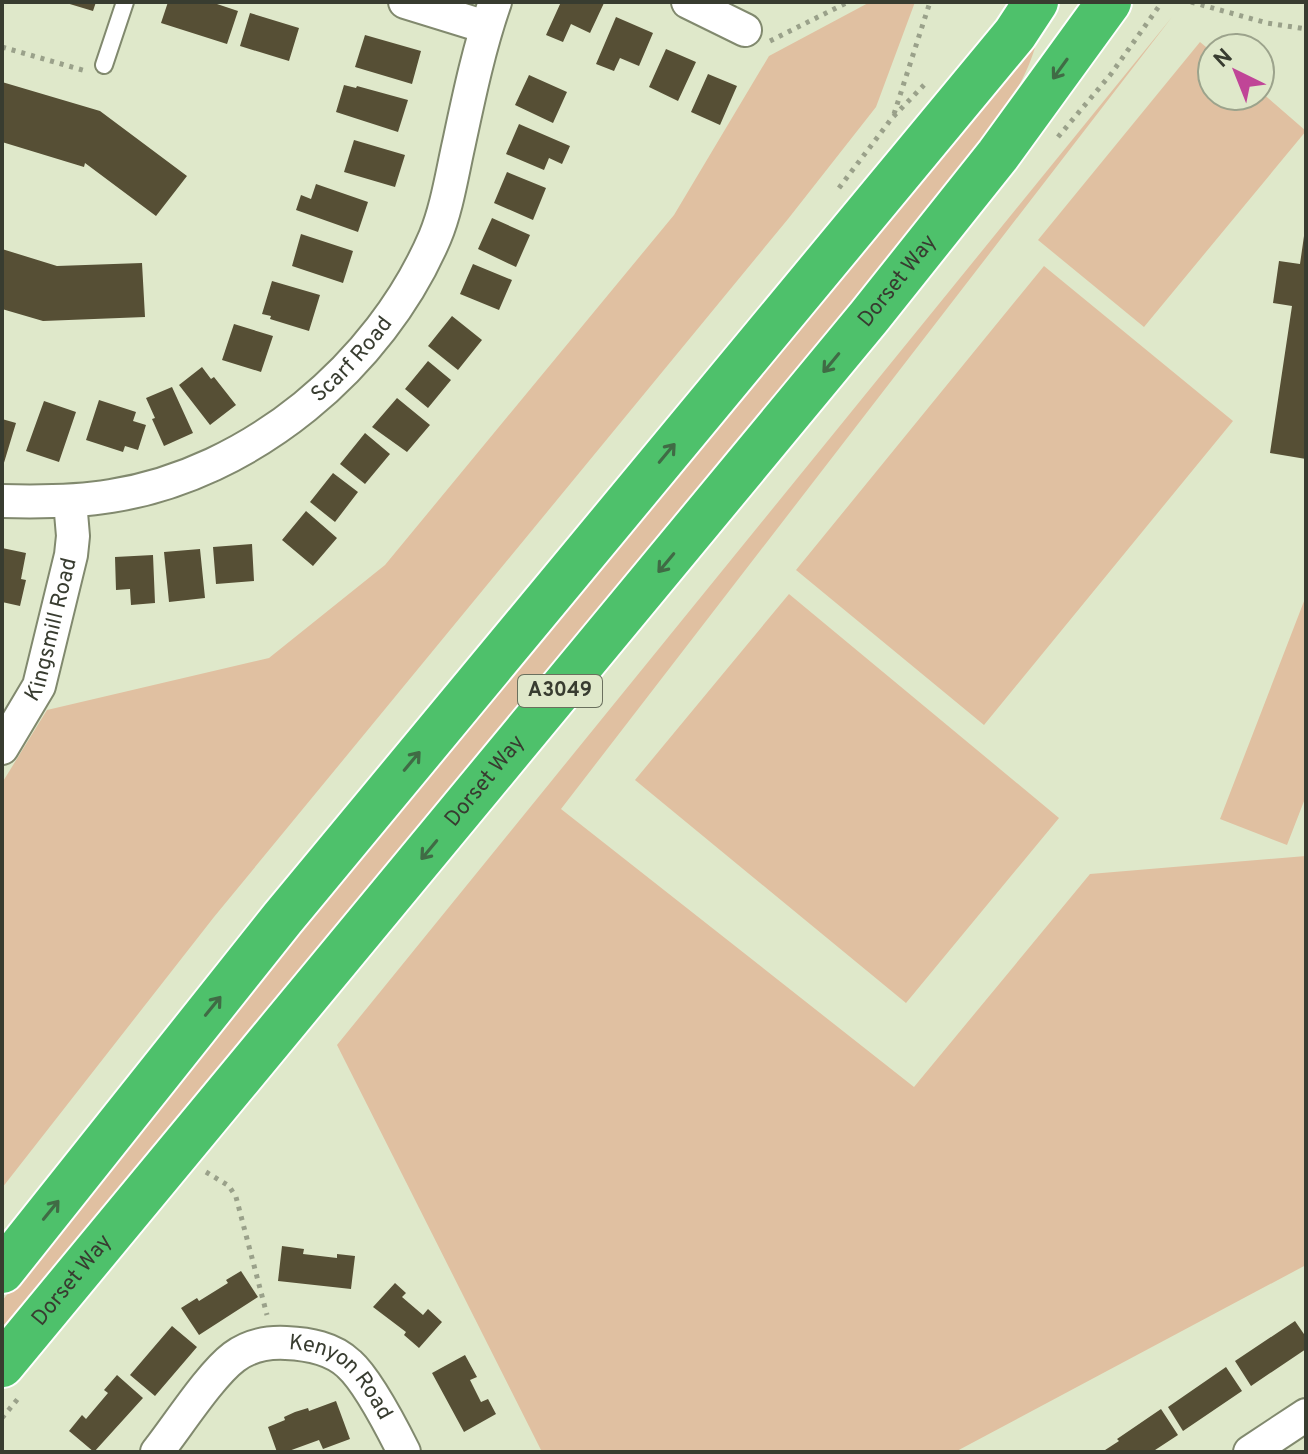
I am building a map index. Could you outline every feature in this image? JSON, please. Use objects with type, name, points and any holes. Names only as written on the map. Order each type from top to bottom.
[{"type":"highway","name":"Dorset Way","points":[[2,1365],[869,317],[998,155],[1109,2]]},
{"type":"highway","name":"A3049","points":[[2,1271],[292,907],[1027,13]]},
{"type":"street","points":[[405,2],[490,15]]},
{"type":"street","points":[[688,2],[728,28]]},
{"type":"street","name":"Scarf Road","points":[[2,501],[70,501],[113,496],[164,483],[225,459],[275,430],[323,392],[369,347],[407,290],[436,236],[490,15]]},
{"type":"street","name":"Kingsmill Road","points":[[2,748],[39,686],[71,555],[70,501]]},
{"type":"street","name":"Kenyon Road","points":[[157,1452],[233,1358],[269,1343],[309,1345],[331,1352],[350,1364],[404,1452]]},
{"type":"street","points":[[1250,1452],[1306,1415]]},
{"type":"lane","points":[[104,65],[125,2]]},
{"type":"path","points":[[728,28],[764,44],[848,2]]},
{"type":"path","points":[[892,118],[930,2]]},
{"type":"path","points":[[1191,2],[1267,23],[1306,29]]},
{"type":"path","points":[[2,47],[101,76],[104,65]]},
{"type":"path","points":[[208,1173],[229,1186],[236,1197],[268,1319]]},
{"type":"shaded area","points":[[870,2],[915,2],[876,107],[788,219],[214,917],[2,1188],[2,783],[47,710],[269,658],[385,565],[674,215],[769,56]]},
{"type":"shaded area","points":[[1172,17],[561,809],[914,1087],[1090,874],[1306,856],[1306,1265],[955,1452],[542,1452],[337,1045]]},
{"type":"shaded area","points":[[1037,40],[1015,93],[961,170],[2,1345],[2,1301],[149,1115],[392,814]]},
{"type":"shaded area","points":[[1196,47],[1196,112],[1276,112],[1276,105],[1306,131],[1144,327],[1038,240]]},
{"type":"shaded area","points":[[1044,266],[1233,421],[984,725],[796,570]]},
{"type":"shaded area","points":[[789,594],[1059,818],[906,1003],[635,780]]},
{"type":"shaded area","points":[[1306,596],[1306,796],[1287,845],[1220,819]]},
{"type":"building","points":[[63,2],[96,2],[93,11]]},
{"type":"building","points":[[168,2],[211,2],[238,11],[227,44],[161,23]]},
{"type":"building","points":[[561,2],[604,3],[590,33],[571,24],[563,42],[546,35]]},
{"type":"building","points":[[250,13],[299,28],[289,61],[240,46]]},
{"type":"building","points":[[616,17],[653,33],[639,66],[620,58],[614,71],[596,64]]},
{"type":"building","points":[[365,35],[421,51],[412,84],[355,67]]},
{"type":"building","points":[[666,49],[696,62],[678,101],[649,87]]},
{"type":"building","points":[[708,74],[737,86],[720,125],[691,112]]},
{"type":"building","points":[[529,75],[567,92],[553,123],[515,105]]},
{"type":"building","points":[[2,82],[100,111],[187,176],[156,216],[85,163],[84,167],[2,142]]},
{"type":"building","points":[[344,85],[408,100],[398,132],[336,112]]},
{"type":"building","points":[[519,124],[570,146],[562,164],[549,158],[544,170],[506,154]]},
{"type":"building","points":[[354,140],[405,155],[395,187],[344,172]]},
{"type":"building","points":[[507,172],[546,188],[533,220],[494,203]]},
{"type":"building","points":[[316,184],[368,202],[358,232],[296,210],[301,195],[311,199]]},
{"type":"building","points":[[492,218],[530,235],[516,267],[478,249]]},
{"type":"building","points":[[301,234],[353,251],[343,283],[292,266]]},
{"type":"building","points":[[1304,236],[1306,459],[1270,453],[1292,306],[1273,303],[1279,261],[1300,264]]},
{"type":"building","points":[[2,249],[57,266],[142,263],[145,317],[43,321],[2,309]]},
{"type":"building","points":[[473,264],[512,280],[499,310],[460,294]]},
{"type":"building","points":[[272,281],[320,295],[309,331],[262,314]]},
{"type":"building","points":[[452,316],[482,340],[458,370],[428,346]]},
{"type":"building","points":[[234,324],[273,336],[261,372],[222,360]]},
{"type":"building","points":[[428,361],[451,380],[428,408],[405,389]]},
{"type":"building","points":[[202,367],[236,405],[210,425],[179,385]]},
{"type":"building","points":[[172,387],[193,433],[164,446],[146,398]]},
{"type":"building","points":[[397,398],[430,425],[407,452],[372,427]]},
{"type":"building","points":[[99,400],[136,412],[133,421],[146,425],[138,450],[125,446],[123,452],[86,440]]},
{"type":"building","points":[[44,401],[76,412],[59,462],[26,451]]},
{"type":"building","points":[[2,419],[16,423],[3,466],[2,466]]},
{"type":"building","points":[[365,433],[390,454],[365,484],[340,464]]},
{"type":"building","points":[[333,473],[358,492],[335,522],[310,502]]},
{"type":"building","points":[[306,511],[337,538],[313,566],[282,540]]},
{"type":"building","points":[[252,544],[254,581],[216,584],[213,547]]},
{"type":"building","points":[[2,548],[26,553],[21,579],[26,580],[20,606],[2,602]]},
{"type":"building","points":[[200,549],[205,598],[169,602],[164,552]]},
{"type":"building","points":[[153,555],[155,603],[131,605],[130,589],[116,590],[115,557]]},
{"type":"building","points":[[282,1246],[304,1249],[303,1254],[337,1258],[337,1254],[355,1256],[351,1289],[278,1281]]},
{"type":"building","points":[[241,1271],[258,1297],[199,1335],[181,1308],[197,1298],[199,1301]]},
{"type":"building","points":[[395,1283],[406,1293],[402,1297],[423,1315],[428,1309],[442,1322],[419,1348],[404,1335],[406,1332],[373,1307]]},
{"type":"building","points":[[1295,1321],[1306,1337],[1306,1349],[1251,1386],[1235,1361]]},
{"type":"building","points":[[172,1326],[197,1347],[155,1396],[130,1375]]},
{"type":"building","points":[[465,1355],[477,1377],[470,1380],[481,1402],[488,1399],[496,1414],[464,1432],[432,1373]]},
{"type":"building","points":[[1226,1367],[1242,1391],[1183,1431],[1168,1407]]},
{"type":"building","points":[[117,1375],[143,1398],[94,1452],[69,1431],[82,1415],[86,1419],[108,1393],[104,1390]]},
{"type":"building","points":[[336,1401],[350,1439],[323,1449],[319,1440],[286,1452],[277,1452],[268,1427],[295,1412],[308,1408],[309,1411]]},
{"type":"building","points":[[1161,1409],[1178,1435],[1152,1452],[1102,1452],[1119,1441],[1117,1439]]}]
